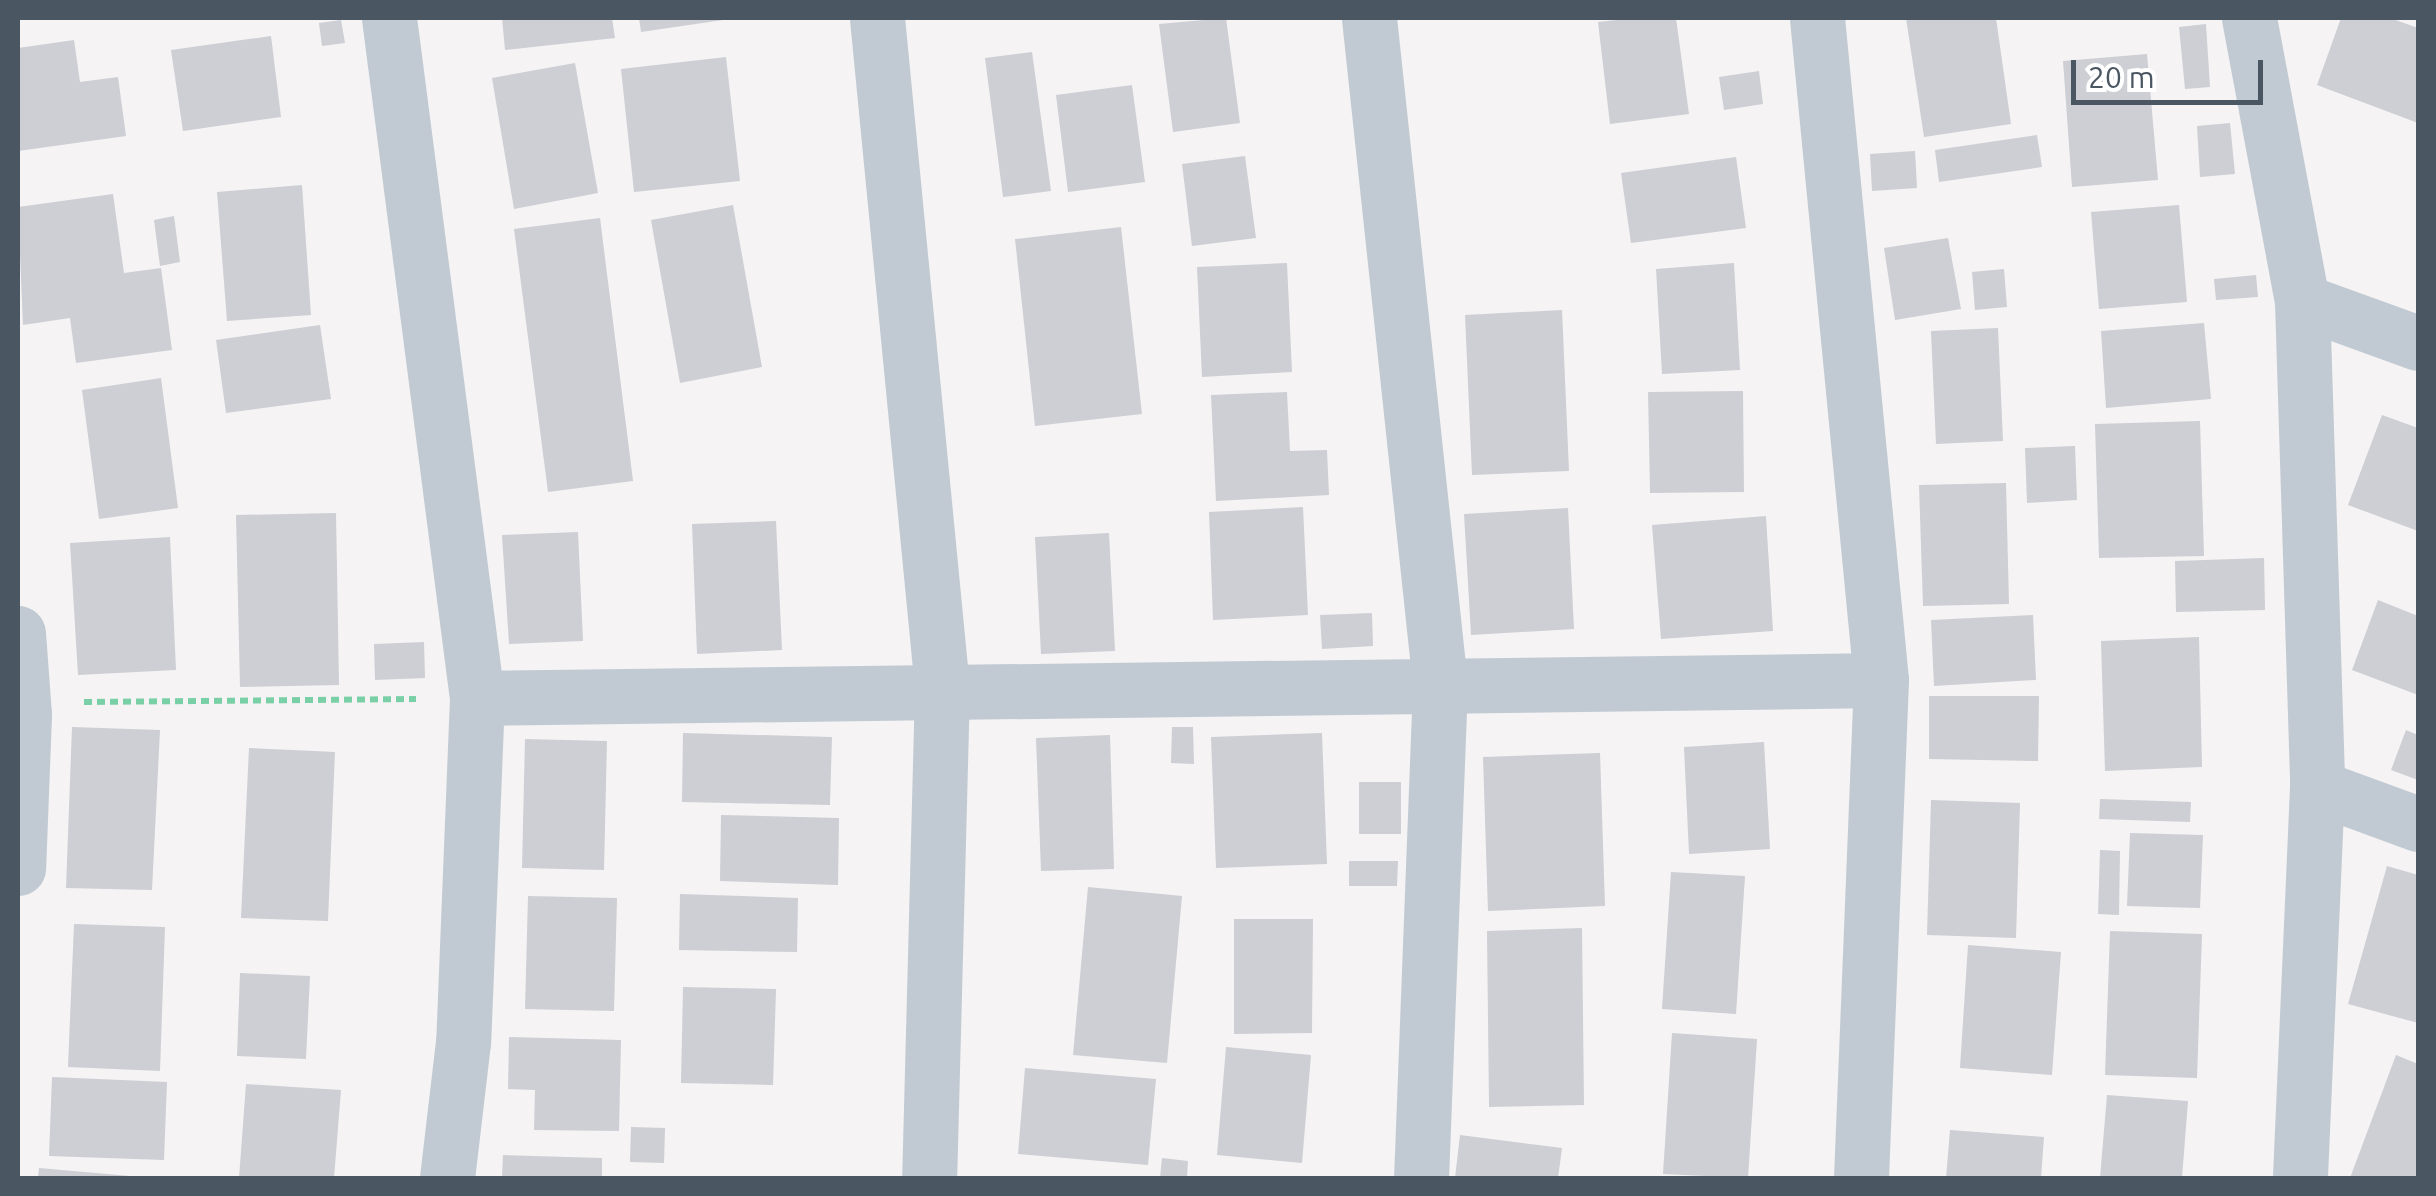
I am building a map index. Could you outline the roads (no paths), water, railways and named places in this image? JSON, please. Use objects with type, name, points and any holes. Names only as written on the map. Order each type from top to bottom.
[{"type":"street","points":[[389,18],[476,698],[462,1042],[447,1178]]},
{"type":"street","points":[[878,18],[942,688],[929,1178]]},
{"type":"street","points":[[1369,18],[1440,685],[1421,1178]]},
{"type":"street","points":[[1817,18],[1881,680],[1861,1178]]},
{"type":"street","points":[[2250,18],[2302,300],[2317,787],[2300,1178]]},
{"type":"street","points":[[2302,300],[2418,343]]},
{"type":"street","points":[[18,633],[24,703],[18,868]]},
{"type":"street","points":[[476,698],[942,688],[1881,680]]},
{"type":"street","points":[[2317,787],[2418,824]]}]
